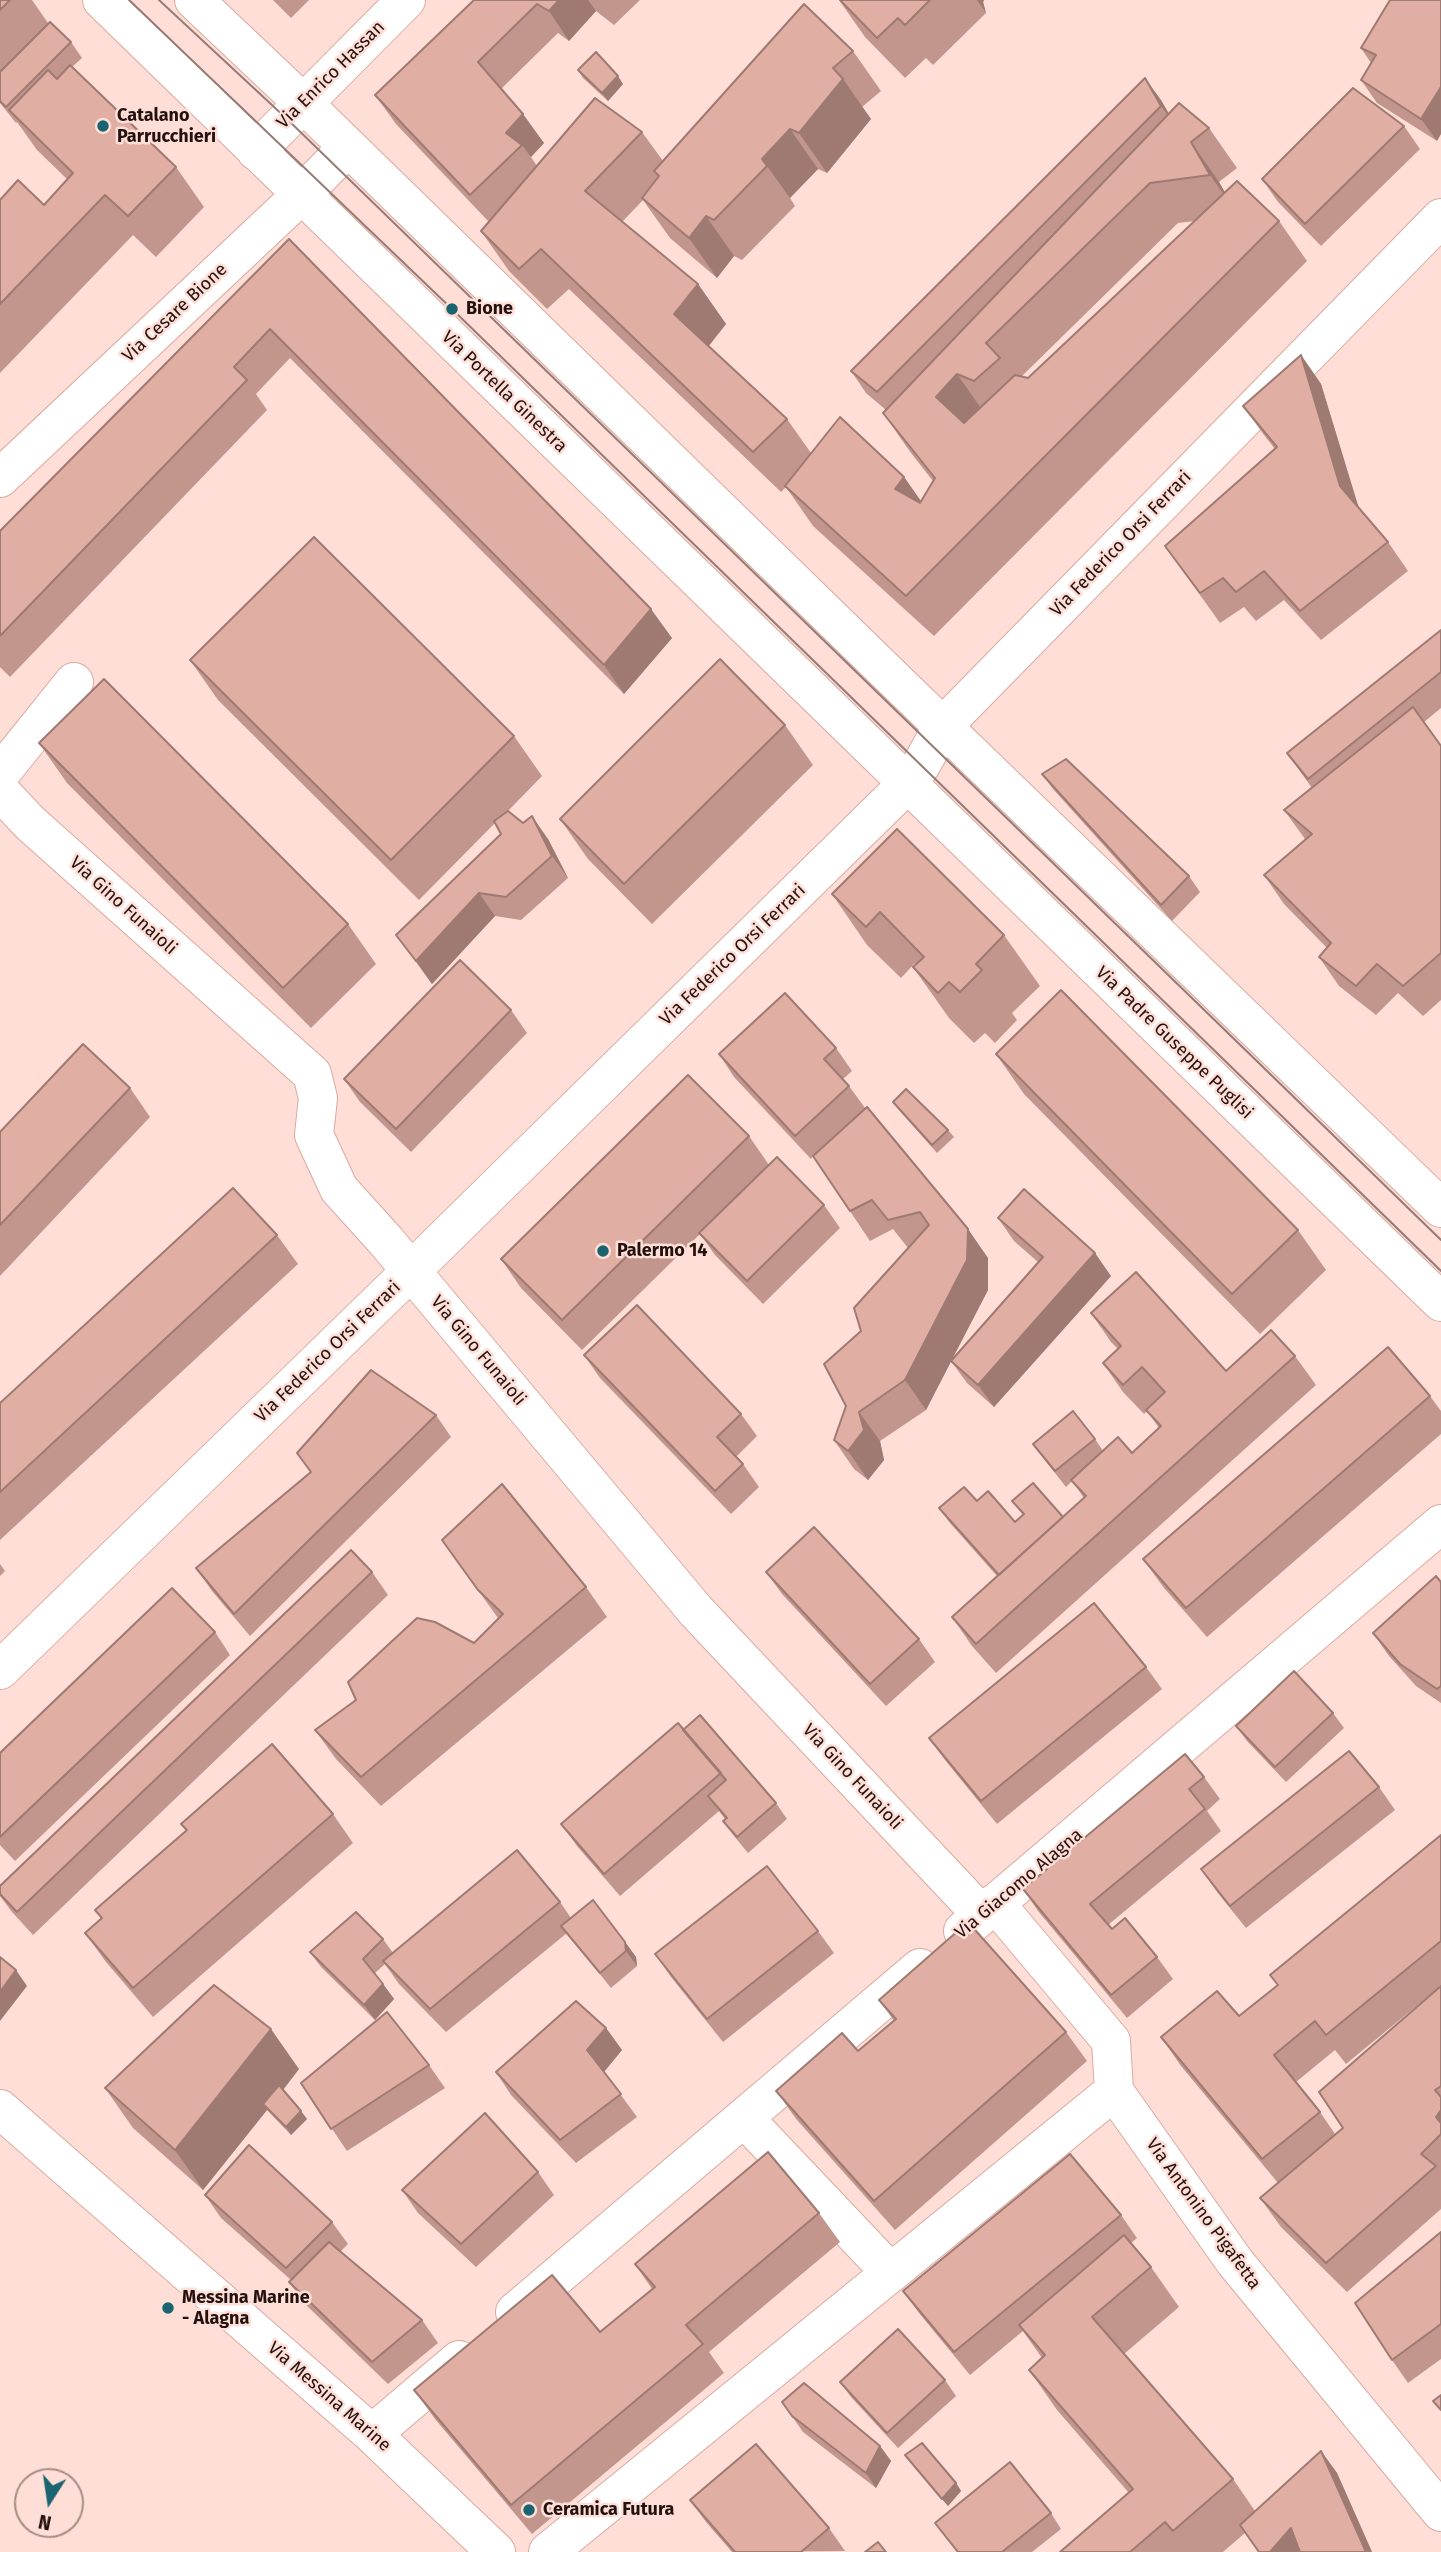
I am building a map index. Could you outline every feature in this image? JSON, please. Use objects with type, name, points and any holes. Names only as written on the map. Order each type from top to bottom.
[{"type":"street","name":"Via Portella Ginestra","points":[[102,0],[908,783]]},
{"type":"street","points":[[194,0],[1441,1208]]},
{"type":"street","name":"Via Enrico Hassan","points":[[256,150],[407,0]]},
{"type":"street","name":"Via Cesare Bione","points":[[0,478],[348,148]]},
{"type":"street","name":"Via Federico Orsi Ferrari","points":[[0,1670],[908,783],[943,726],[1441,218]]},
{"type":"street","points":[[0,774],[74,682]]},
{"type":"street","name":"Via Padre Guseppe Puglisi","points":[[908,783],[1441,1302]]},
{"type":"street","name":"Via Gino Funaioli","points":[[0,791],[30,823],[312,1074],[318,1098],[314,1135],[339,1189],[411,1271],[695,1611],[988,1909]]},
{"type":"street","name":"Via Giacomo Alagna","points":[[372,2434],[1441,1524]]},
{"type":"street","points":[[548,2552],[1114,2091],[1111,2041],[988,1909]]},
{"type":"street","name":"Via Antonino Pigafetta","points":[[1114,2091],[1235,2262],[1441,2512]]},
{"type":"street","name":"Via Messina Marine","points":[[0,2109],[372,2434],[496,2552]]},
{"type":"street","points":[[744,2118],[891,2273]]},
{"type":"building","points":[[0,0],[10,0],[0,10]]},
{"type":"building","points":[[474,0],[559,0],[549,11],[537,4],[478,62],[523,114],[506,133],[522,145],[470,195],[375,95]]},
{"type":"building","points":[[840,0],[930,0],[905,25],[898,18],[877,38]]},
{"type":"building","points":[[1390,0],[1441,0],[1441,87],[1421,119],[1361,80],[1376,55],[1361,48]]},
{"type":"building","points":[[804,4],[853,51],[833,68],[843,79],[799,133],[790,129],[762,159],[767,166],[714,220],[706,216],[689,238],[642,198],[659,176],[654,171]]},
{"type":"building","points":[[50,22],[71,42],[6,107],[0,101],[0,72]]},
{"type":"building","points":[[596,52],[618,76],[602,93],[578,70]]},
{"type":"building","points":[[70,65],[176,167],[128,216],[105,195],[0,304],[0,200],[18,180],[44,205],[73,173],[9,110],[48,70],[57,79]]},
{"type":"building","points":[[1145,78],[1161,106],[877,392],[851,371]]},
{"type":"building","points":[[1353,88],[1404,126],[1305,224],[1262,179]]},
{"type":"building","points":[[595,98],[642,132],[585,191],[698,284],[674,314],[787,419],[753,452],[541,249],[519,269],[481,231]]},
{"type":"building","points":[[1179,103],[1209,128],[1191,142],[1210,175],[1150,183],[986,343],[1000,358],[974,381],[957,374],[936,397],[964,423],[1015,375],[1028,378],[1237,181],[1279,221],[906,596],[785,486],[840,417],[904,477],[895,489],[920,503],[935,478],[883,413]]},
{"type":"building","points":[[289,239],[651,609],[604,665],[270,329],[234,367],[247,380],[0,636],[0,531]]},
{"type":"building","points":[[1301,355],[1340,486],[1388,542],[1300,611],[1264,571],[1236,592],[1223,578],[1200,593],[1165,546],[1277,447],[1243,406]]},
{"type":"building","points":[[314,537],[514,736],[391,860],[190,660]]},
{"type":"building","points":[[1441,630],[1441,672],[1308,779],[1287,753]]},
{"type":"building","points":[[720,659],[785,725],[624,884],[560,819]]},
{"type":"building","points":[[104,679],[348,924],[283,988],[39,743]]},
{"type":"building","points":[[1413,707],[1441,746],[1441,953],[1403,986],[1377,964],[1356,986],[1319,957],[1331,943],[1264,875],[1312,834],[1284,810]]},
{"type":"building","points":[[1066,759],[1189,876],[1161,905],[1042,774]]},
{"type":"building","points":[[508,811],[523,823],[532,816],[552,856],[506,897],[479,893],[416,961],[396,935],[501,834],[494,821]]},
{"type":"building","points":[[897,829],[1004,935],[976,964],[982,970],[960,992],[949,982],[938,993],[913,967],[924,957],[880,912],[866,927],[832,894]]},
{"type":"building","points":[[460,960],[511,1010],[396,1129],[344,1079]]},
{"type":"building","points":[[1061,990],[1298,1230],[1232,1294],[996,1054]]},
{"type":"building","points":[[785,993],[836,1048],[824,1059],[849,1086],[795,1136],[719,1054]]},
{"type":"building","points":[[83,1044],[130,1088],[0,1225],[0,1132]]},
{"type":"building","points":[[688,1075],[749,1136],[562,1320],[501,1259]]},
{"type":"building","points":[[906,1089],[948,1130],[932,1145],[893,1102]]},
{"type":"building","points":[[867,1107],[968,1229],[967,1260],[905,1380],[859,1412],[864,1430],[848,1451],[834,1440],[846,1406],[824,1364],[861,1331],[854,1308],[929,1225],[920,1212],[888,1220],[872,1200],[850,1211],[813,1156]]},
{"type":"building","points":[[777,1157],[824,1205],[747,1281],[699,1233]]},
{"type":"building","points":[[233,1188],[277,1235],[0,1492],[0,1403]]},
{"type":"building","points":[[1024,1189],[1095,1253],[978,1385],[951,1361],[1043,1257],[998,1218]]},
{"type":"building","points":[[1136,1272],[1226,1371],[1271,1330],[1295,1356],[976,1644],[952,1617],[1086,1496],[1071,1480],[1118,1437],[1132,1453],[1161,1426],[1146,1410],[1165,1392],[1142,1367],[1123,1385],[1103,1363],[1121,1346],[1091,1313]]},
{"type":"building","points":[[637,1305],[741,1414],[717,1437],[743,1464],[715,1491],[584,1355]]},
{"type":"building","points":[[1388,1347],[1430,1396],[1186,1608],[1143,1559]]},
{"type":"building","points":[[371,1370],[436,1415],[234,1614],[196,1568],[311,1472],[297,1453]]},
{"type":"building","points":[[1073,1411],[1095,1439],[1055,1471],[1033,1444]]},
{"type":"building","points":[[1033,1483],[1063,1517],[999,1575],[939,1508],[964,1487],[977,1501],[988,1491],[1015,1522],[1024,1514],[1012,1501]]},
{"type":"building","points":[[502,1484],[586,1587],[361,1777],[315,1730],[356,1700],[348,1682],[417,1618],[435,1622],[474,1643],[503,1614],[478,1590],[442,1540]]},
{"type":"building","points":[[814,1527],[919,1639],[870,1684],[766,1572]]},
{"type":"building","points":[[351,1550],[372,1572],[17,1912],[0,1894],[0,1886]]},
{"type":"building","points":[[1436,1576],[1441,1582],[1441,1686],[1437,1689],[1400,1664],[1373,1633]]},
{"type":"building","points":[[172,1588],[215,1632],[0,1837],[0,1753]]},
{"type":"building","points":[[1094,1603],[1146,1667],[981,1801],[929,1738]]},
{"type":"building","points":[[1294,1671],[1333,1713],[1275,1767],[1236,1726]]},
{"type":"building","points":[[700,1715],[776,1803],[737,1837],[723,1821],[727,1818],[708,1796],[726,1780],[683,1730]]},
{"type":"building","points":[[678,1723],[721,1773],[604,1874],[561,1824]]},
{"type":"building","points":[[272,1744],[333,1814],[133,1988],[85,1933],[102,1918],[95,1910],[187,1830],[181,1824]]},
{"type":"building","points":[[1349,1751],[1379,1787],[1230,1906],[1201,1869]]},
{"type":"building","points":[[1185,1754],[1204,1777],[1189,1789],[1205,1809],[1090,1904],[1112,1929],[1125,1918],[1157,1957],[1111,1995],[1023,1889]]},
{"type":"building","points":[[1441,1835],[1441,1941],[1326,2035],[1315,2021],[1274,2055],[1320,2112],[1262,2159],[1161,2037],[1217,1991],[1239,2016],[1278,1985],[1270,1975]]},
{"type":"building","points":[[517,1850],[560,1902],[430,2009],[383,1961]]},
{"type":"building","points":[[767,1866],[818,1931],[707,2019],[655,1954]]},
{"type":"building","points":[[593,1900],[625,1942],[626,1951],[600,1973],[561,1926]]},
{"type":"building","points":[[356,1912],[383,1939],[363,1959],[383,1984],[364,2005],[310,1952]]},
{"type":"building","points":[[968,1922],[1066,2032],[874,2201],[776,2091],[842,2033],[858,2051],[896,2019],[879,2000]]},
{"type":"building","points":[[0,1957],[16,1970],[0,1992]]},
{"type":"building","points":[[214,1985],[271,2029],[175,2150],[105,2088]]},
{"type":"building","points":[[1441,1986],[1441,2086],[1435,2090],[1441,2097],[1441,2110],[1436,2117],[1441,2123],[1441,2134],[1421,2154],[1436,2166],[1326,2263],[1260,2198],[1343,2128],[1319,2092]]},
{"type":"building","points":[[576,2001],[606,2028],[587,2050],[621,2094],[560,2140],[496,2072]]},
{"type":"building","points":[[387,2012],[429,2065],[331,2129],[301,2083]]},
{"type":"building","points":[[279,2085],[301,2111],[286,2127],[263,2104]]},
{"type":"building","points":[[485,2113],[538,2172],[461,2244],[402,2190]]},
{"type":"building","points":[[249,2145],[332,2222],[286,2268],[205,2195]]},
{"type":"building","points":[[768,2152],[819,2213],[686,2325],[703,2344],[511,2505],[414,2390],[552,2275],[600,2332],[655,2287],[635,2264]]},
{"type":"building","points":[[1070,2154],[1121,2215],[954,2352],[903,2291]]},
{"type":"building","points":[[1441,2232],[1441,2324],[1392,2360],[1355,2303]]},
{"type":"building","points":[[1124,2235],[1151,2267],[1092,2317],[1233,2479],[1173,2531],[1165,2522],[1130,2552],[1060,2552],[1133,2489],[1029,2370],[1045,2355],[1019,2325]]},
{"type":"building","points":[[329,2242],[422,2320],[372,2362],[289,2282]]},
{"type":"building","points":[[898,2329],[945,2380],[887,2433],[840,2382]]},
{"type":"building","points":[[804,2383],[880,2446],[866,2473],[792,2416],[782,2402]]},
{"type":"building","points":[[1441,2395],[1441,2410],[1433,2401]]},
{"type":"building","points":[[922,2443],[956,2483],[942,2499],[905,2455]]},
{"type":"building","points":[[756,2444],[829,2528],[801,2552],[735,2552],[690,2500]]},
{"type":"building","points":[[1321,2451],[1366,2552],[1300,2552],[1291,2528],[1270,2552],[1259,2552],[1240,2525]]},
{"type":"building","points":[[1010,2462],[1051,2513],[1002,2552],[958,2552],[935,2523]]},
{"type":"building","points":[[878,2542],[886,2552],[865,2552]]},
{"type":"tram line","points":[[129,0],[452,309],[1441,1271]]},
{"type":"tram line","points":[[159,0],[287,119],[1441,1240]]},
{"type":"place","name":"Catalano Parrucchieri","points":[[103,126]]},
{"type":"place","name":"Bione","points":[[452,309]]},
{"type":"place","name":"Palermo 14","points":[[603,1251]]},
{"type":"place","name":"Messina Marine - Alagna","points":[[168,2308]]},
{"type":"place","name":"Ceramica Futura","points":[[529,2510]]}]
